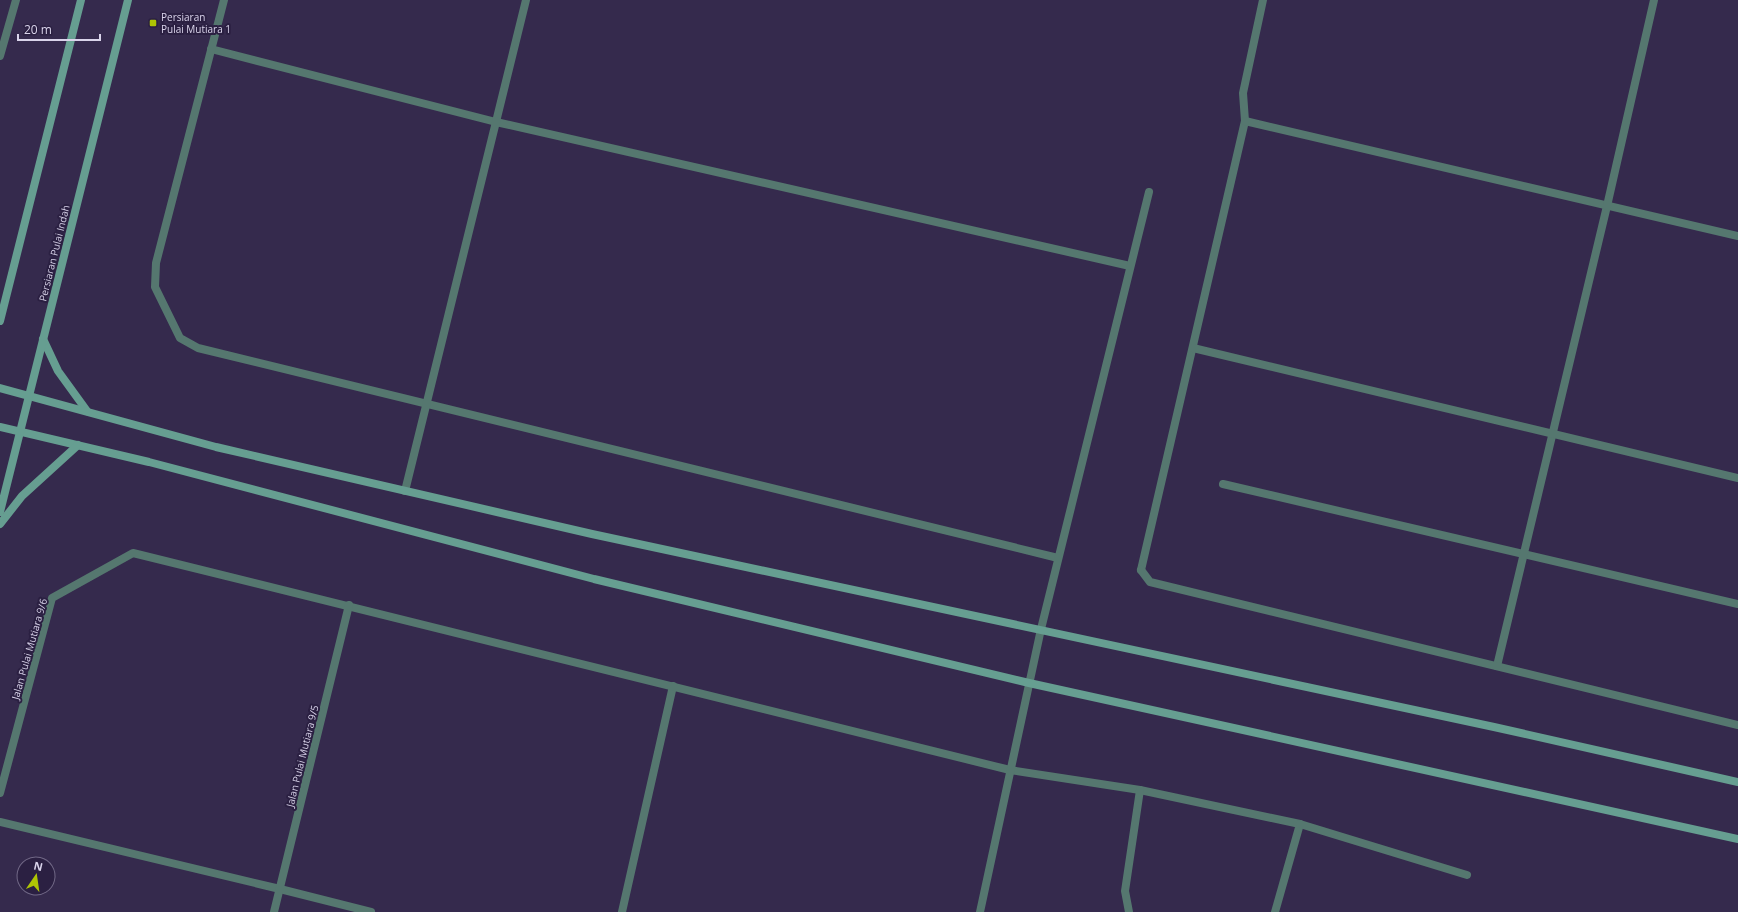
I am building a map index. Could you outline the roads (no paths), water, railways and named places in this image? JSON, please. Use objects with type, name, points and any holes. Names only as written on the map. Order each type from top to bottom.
[{"type":"street","points":[[0,56],[16,0]]},
{"type":"street","points":[[0,321],[81,0]]},
{"type":"street","name":"Persiaran Pulai Indah","points":[[0,512],[128,0]]},
{"type":"street","points":[[224,0],[156,263],[155,287],[180,338],[198,348],[1058,558]]},
{"type":"street","points":[[406,491],[526,0]]},
{"type":"street","points":[[1263,0],[1243,93],[1245,121],[1141,570],[1150,582],[1738,724]]},
{"type":"street","points":[[1497,666],[1607,206],[1654,0]]},
{"type":"street","points":[[211,49],[496,122],[1130,266]]},
{"type":"street","points":[[1245,121],[1738,236]]},
{"type":"street","points":[[980,912],[1041,629],[1149,192]]},
{"type":"street","points":[[43,339],[58,371],[87,411]]},
{"type":"street","points":[[1192,348],[1738,478]]},
{"type":"street","points":[[0,388],[216,447],[599,536],[1041,629],[1738,782]]},
{"type":"street","points":[[0,427],[149,462],[594,579],[1029,683],[1738,839]]},
{"type":"street","points":[[0,524],[22,496],[78,445]]},
{"type":"street","points":[[1222,484],[1738,604]]},
{"type":"street","name":"Jalan Pulai Mutiara 9/6","points":[[0,793],[52,598],[133,553],[349,605]]},
{"type":"street","points":[[349,605],[1010,770],[1140,790],[1300,824],[1467,875]]},
{"type":"street","name":"Jalan Pulai Mutiara 9/5","points":[[274,912],[349,605]]},
{"type":"street","points":[[622,912],[673,686]]},
{"type":"street","points":[[1129,912],[1125,892],[1140,790]]},
{"type":"street","points":[[0,822],[280,888],[371,912]]},
{"type":"street","points":[[1275,912],[1300,824]]},
{"type":"place","name":"Persiaran Pulai Mutiara 1","points":[[153,23]]}]
